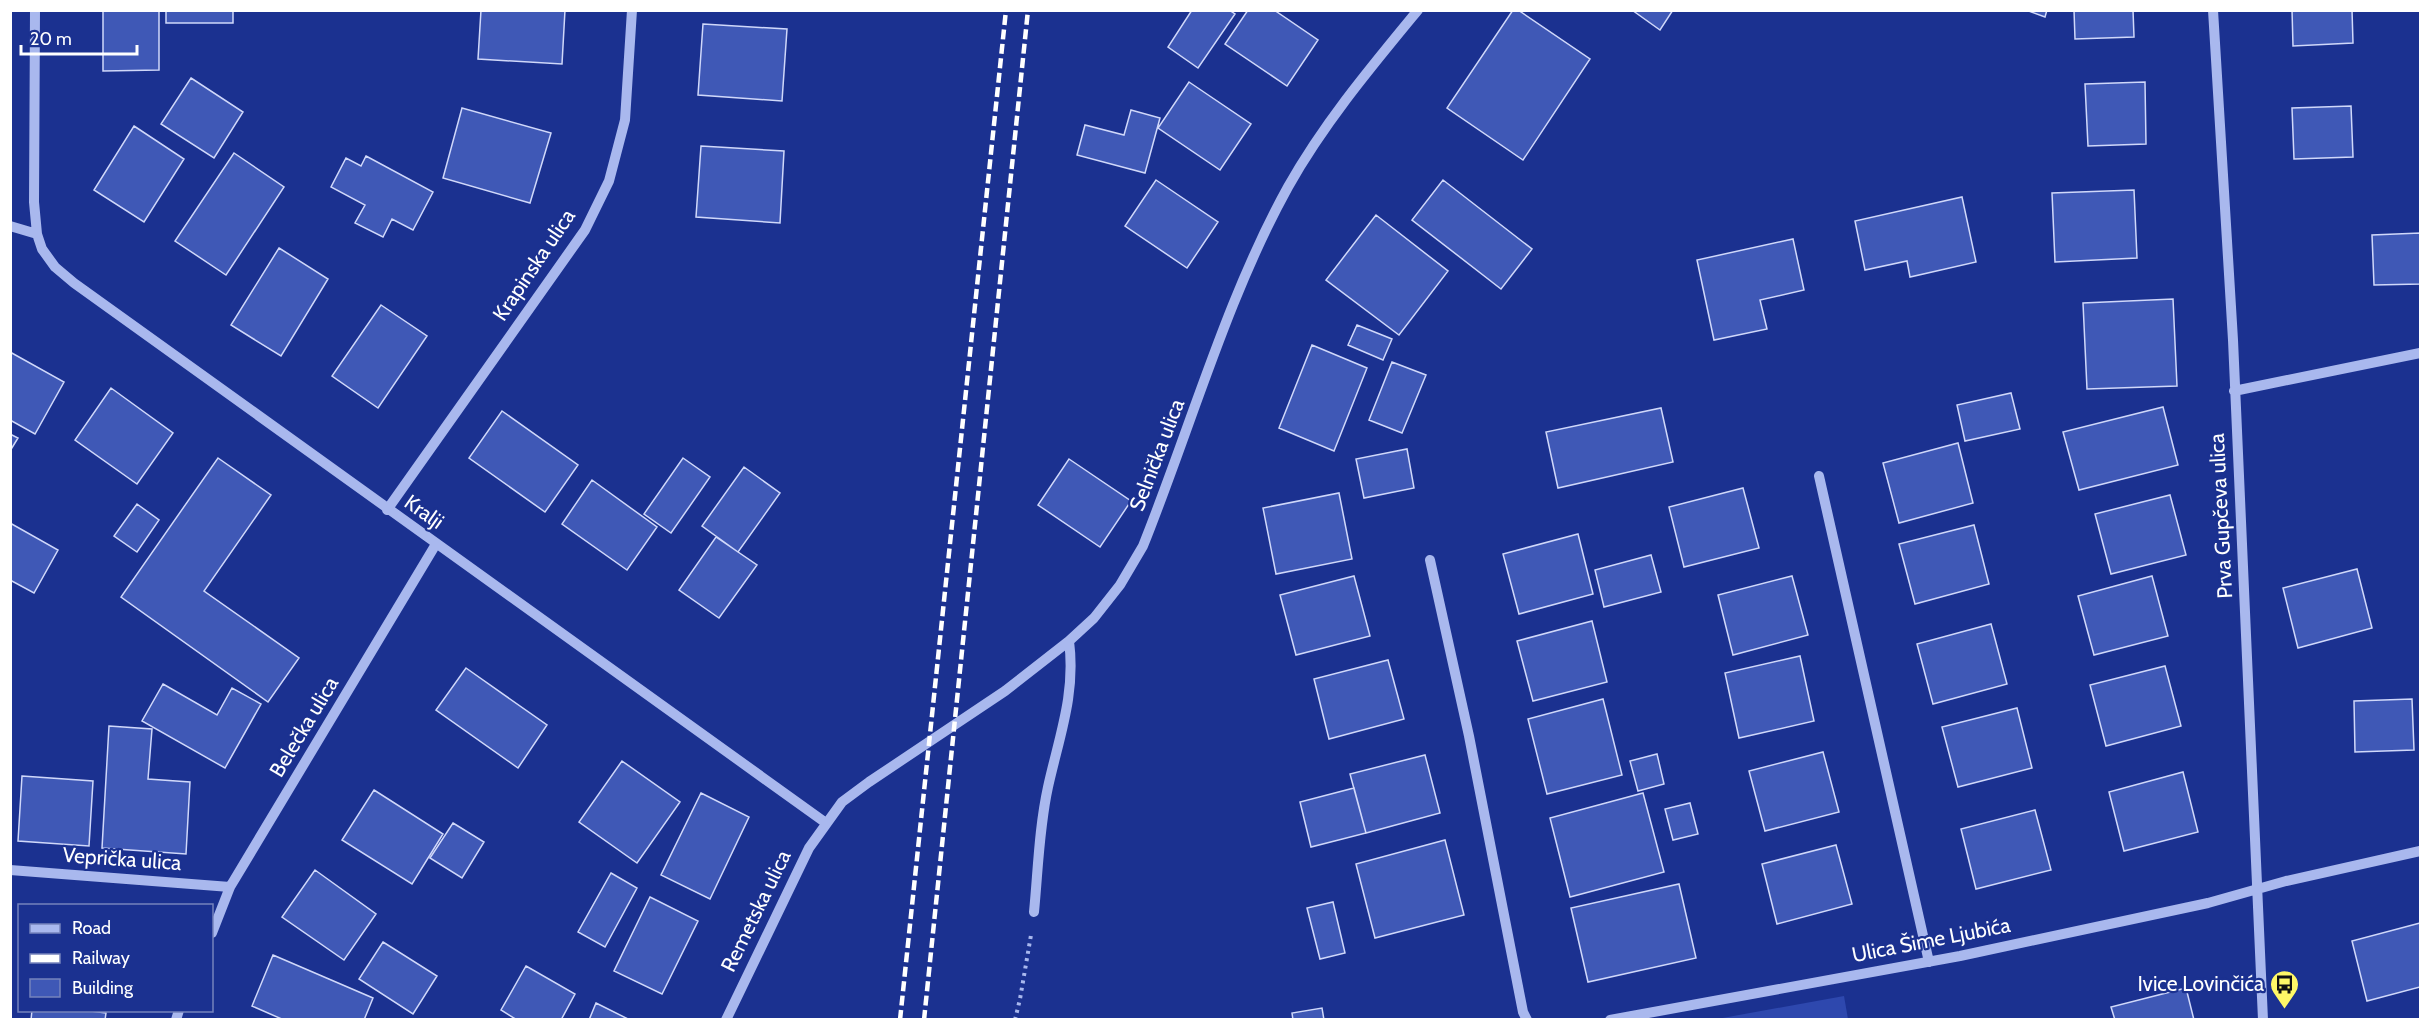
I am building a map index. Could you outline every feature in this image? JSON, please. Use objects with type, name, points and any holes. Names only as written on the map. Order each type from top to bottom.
[{"type":"street","points":[[10,226],[37,234],[34,202],[35,10]]},
{"type":"street","name":"Krapinska ulica","points":[[387,510],[585,230],[609,181],[625,120],[632,10]]},
{"type":"street","name":"Selnička ulica","points":[[826,823],[842,802],[869,782],[1043,664],[1094,618],[1120,585],[1143,546],[1261,238],[1289,186],[1325,128],[1418,10]]},
{"type":"street","name":"Prva Gupčeva ulica","points":[[2213,10],[2234,391],[2263,1020]]},
{"type":"street","name":"Kralji","points":[[37,234],[42,249],[56,267],[74,283],[387,510],[826,823]]},
{"type":"street","points":[[2234,391],[2421,353]]},
{"type":"street","points":[[1819,476],[1929,962]]},
{"type":"street","name":"Belečka ulica","points":[[213,930],[230,887],[436,544]]},
{"type":"street","points":[[1430,560],[1469,736],[1523,1012],[1527,1020]]},
{"type":"street","points":[[1034,912],[1048,789],[1071,688],[1072,667],[1069,641]]},
{"type":"street","name":"Remetska ulica","points":[[726,1020],[809,848],[826,823]]},
{"type":"street","name":"Ulica Šime Ljubića","points":[[1610,1020],[1929,962],[2208,903],[2256,889],[2421,850]]},
{"type":"street","name":"Veprička ulica","points":[[10,870],[230,887]]},
{"type":"path","points":[[1015,1020],[1034,912]]},
{"type":"shaded area","points":[[1844,996],[1848,1019],[1717,1019]]},
{"type":"building","points":[[103,10],[159,10],[159,70],[103,71]]},
{"type":"building","points":[[166,10],[233,10],[233,23],[166,23]]},
{"type":"building","points":[[481,10],[565,10],[562,64],[478,59]]},
{"type":"building","points":[[1192,10],[1229,10],[1235,14],[1198,68],[1168,47]]},
{"type":"building","points":[[1248,10],[1274,10],[1318,40],[1287,86],[1225,44]]},
{"type":"building","points":[[1513,10],[1518,10],[1590,59],[1523,160],[1447,108]]},
{"type":"building","points":[[1632,10],[1673,10],[1660,30]]},
{"type":"building","points":[[2026,10],[2047,10],[2045,17]]},
{"type":"building","points":[[2074,10],[2133,10],[2134,37],[2075,39]]},
{"type":"building","points":[[2292,10],[2352,10],[2353,43],[2293,46]]},
{"type":"building","points":[[703,24],[787,29],[782,101],[698,95]]},
{"type":"building","points":[[191,78],[243,112],[214,158],[161,124]]},
{"type":"building","points":[[1189,82],[1251,124],[1220,170],[1158,128]]},
{"type":"building","points":[[2145,82],[2146,144],[2088,146],[2085,84]]},
{"type":"building","points":[[2351,106],[2353,157],[2294,159],[2292,108]]},
{"type":"building","points":[[462,108],[551,133],[530,203],[443,178]]},
{"type":"building","points":[[1131,110],[1160,118],[1145,173],[1077,155],[1085,125],[1124,135]]},
{"type":"building","points":[[134,126],[184,159],[144,222],[94,190]]},
{"type":"building","points":[[701,146],[784,151],[780,223],[696,217]]},
{"type":"building","points":[[234,153],[284,187],[226,275],[175,241]]},
{"type":"building","points":[[366,156],[433,192],[413,230],[392,219],[383,237],[355,223],[365,205],[331,187],[346,158],[361,166]]},
{"type":"building","points":[[1156,180],[1218,222],[1187,268],[1125,226]]},
{"type":"building","points":[[1443,180],[1532,249],[1501,289],[1412,220]]},
{"type":"building","points":[[2134,190],[2137,258],[2055,262],[2052,193]]},
{"type":"building","points":[[1962,197],[1976,262],[1910,277],[1907,261],[1865,270],[1855,221]]},
{"type":"building","points":[[1376,215],[1448,271],[1399,335],[1326,280]]},
{"type":"building","points":[[2420,233],[2420,284],[2374,285],[2372,235]]},
{"type":"building","points":[[1793,239],[1804,290],[1760,300],[1767,329],[1714,340],[1697,260]]},
{"type":"building","points":[[279,248],[328,279],[281,356],[231,325]]},
{"type":"building","points":[[2173,299],[2177,386],[2087,389],[2083,303]]},
{"type":"building","points":[[381,305],[427,336],[378,408],[332,376]]},
{"type":"building","points":[[1357,325],[1392,339],[1383,360],[1348,345]]},
{"type":"building","points":[[1312,345],[1367,368],[1334,451],[1279,428]]},
{"type":"building","points":[[10,352],[64,382],[35,434],[10,420]]},
{"type":"building","points":[[1392,362],[1426,375],[1402,433],[1369,420]]},
{"type":"building","points":[[111,388],[173,433],[137,484],[75,440]]},
{"type":"building","points":[[2011,393],[2020,429],[1965,441],[1957,405]]},
{"type":"building","points":[[2163,407],[2178,465],[2079,490],[2063,432]]},
{"type":"building","points":[[1661,408],[1673,462],[1558,488],[1546,432]]},
{"type":"building","points":[[502,411],[578,465],[545,512],[469,458]]},
{"type":"building","points":[[10,434],[18,438],[10,451]]},
{"type":"building","points":[[1958,443],[1973,503],[1899,523],[1883,463]]},
{"type":"building","points":[[1407,449],[1414,488],[1364,498],[1356,459]]},
{"type":"building","points":[[218,458],[271,495],[204,591],[299,658],[268,702],[121,597]]},
{"type":"building","points":[[683,458],[710,477],[671,533],[644,514]]},
{"type":"building","points":[[1069,459],[1131,501],[1100,547],[1038,505]]},
{"type":"building","points":[[744,467],[780,493],[738,552],[702,526]]},
{"type":"building","points":[[592,480],[657,527],[627,570],[562,524]]},
{"type":"building","points":[[1743,488],[1759,548],[1684,567],[1669,507]]},
{"type":"building","points":[[1339,493],[1352,559],[1276,574],[1263,508]]},
{"type":"building","points":[[2170,495],[2186,555],[2111,574],[2095,514]]},
{"type":"building","points":[[137,504],[159,520],[137,552],[114,536]]},
{"type":"building","points":[[10,523],[58,550],[34,593],[10,580]]},
{"type":"building","points":[[1974,525],[1989,584],[1915,604],[1899,544]]},
{"type":"building","points":[[1578,534],[1593,594],[1519,614],[1503,554]]},
{"type":"building","points":[[716,537],[757,565],[719,618],[679,590]]},
{"type":"building","points":[[1651,555],[1661,592],[1604,607],[1595,570]]},
{"type":"building","points":[[2357,569],[2372,628],[2298,648],[2283,588]]},
{"type":"building","points":[[1354,576],[1370,636],[1296,655],[1280,595]]},
{"type":"building","points":[[1792,576],[1808,635],[1733,655],[1718,595]]},
{"type":"building","points":[[2152,576],[2168,636],[2094,655],[2078,596]]},
{"type":"building","points":[[1592,621],[1607,682],[1533,701],[1517,641]]},
{"type":"building","points":[[1991,624],[2007,684],[1933,704],[1917,644]]},
{"type":"building","points":[[1800,656],[1814,721],[1739,738],[1725,673]]},
{"type":"building","points":[[1388,660],[1404,719],[1329,739],[1314,679]]},
{"type":"building","points":[[2165,666],[2181,726],[2106,746],[2090,685]]},
{"type":"building","points":[[466,668],[547,725],[518,768],[436,710]]},
{"type":"building","points":[[163,684],[217,715],[232,688],[261,704],[225,768],[142,721]]},
{"type":"building","points":[[1603,699],[1622,775],[1547,794],[1528,719]]},
{"type":"building","points":[[2412,699],[2414,750],[2355,752],[2354,701]]},
{"type":"building","points":[[2017,708],[2032,768],[1958,787],[1942,727]]},
{"type":"building","points":[[109,726],[152,729],[148,779],[190,782],[186,854],[102,848]]},
{"type":"building","points":[[1823,752],[1839,812],[1765,831],[1749,771]]},
{"type":"building","points":[[1657,754],[1664,784],[1638,791],[1630,761]]},
{"type":"building","points":[[1425,755],[1440,813],[1366,833],[1350,774]]},
{"type":"building","points":[[622,761],[680,802],[637,863],[579,822]]},
{"type":"building","points":[[2183,772],[2198,832],[2124,851],[2109,792]]},
{"type":"building","points":[[22,776],[93,781],[89,846],[18,841]]},
{"type":"building","points":[[1354,788],[1366,833],[1311,847],[1300,802]]},
{"type":"building","points":[[374,790],[443,834],[412,884],[342,840]]},
{"type":"building","points":[[701,793],[749,817],[710,899],[661,875]]},
{"type":"building","points":[[1643,793],[1664,872],[1570,897],[1550,818]]},
{"type":"building","points":[[1690,803],[1698,834],[1673,840],[1665,809]]},
{"type":"building","points":[[2035,810],[2051,870],[1976,889],[1961,829]]},
{"type":"building","points":[[453,823],[484,842],[462,878],[430,858]]},
{"type":"building","points":[[1445,840],[1464,915],[1375,938],[1356,864]]},
{"type":"building","points":[[1836,845],[1852,904],[1777,924],[1762,864]]},
{"type":"building","points":[[315,870],[376,914],[344,960],[282,917]]},
{"type":"building","points":[[611,873],[637,888],[605,947],[578,932]]},
{"type":"building","points":[[1679,884],[1696,958],[1588,982],[1571,908]]},
{"type":"building","points":[[650,897],[698,921],[662,994],[614,971]]},
{"type":"building","points":[[1333,902],[1345,953],[1320,959],[1307,908]]},
{"type":"building","points":[[2420,923],[2420,987],[2367,1001],[2352,941]]},
{"type":"building","points":[[383,942],[437,976],[413,1014],[359,979]]},
{"type":"building","points":[[273,955],[373,998],[364,1020],[284,1020],[252,1006]]},
{"type":"building","points":[[526,966],[575,994],[561,1020],[517,1020],[501,1010]]},
{"type":"building","points":[[2186,988],[2194,1020],[2115,1020],[2111,1007]]},
{"type":"building","points":[[596,1003],[630,1020],[589,1020]]},
{"type":"building","points":[[1322,1008],[1324,1020],[1293,1020],[1292,1013]]},
{"type":"building","points":[[32,1012],[106,1013],[105,1020],[31,1020]]},
{"type":"railway","points":[[900,1020],[1006,10]]},
{"type":"railway","points":[[924,1020],[1028,10]]},
{"type":"place","name":"Ivice Lovinčića","points":[[2285,1010]]}]
